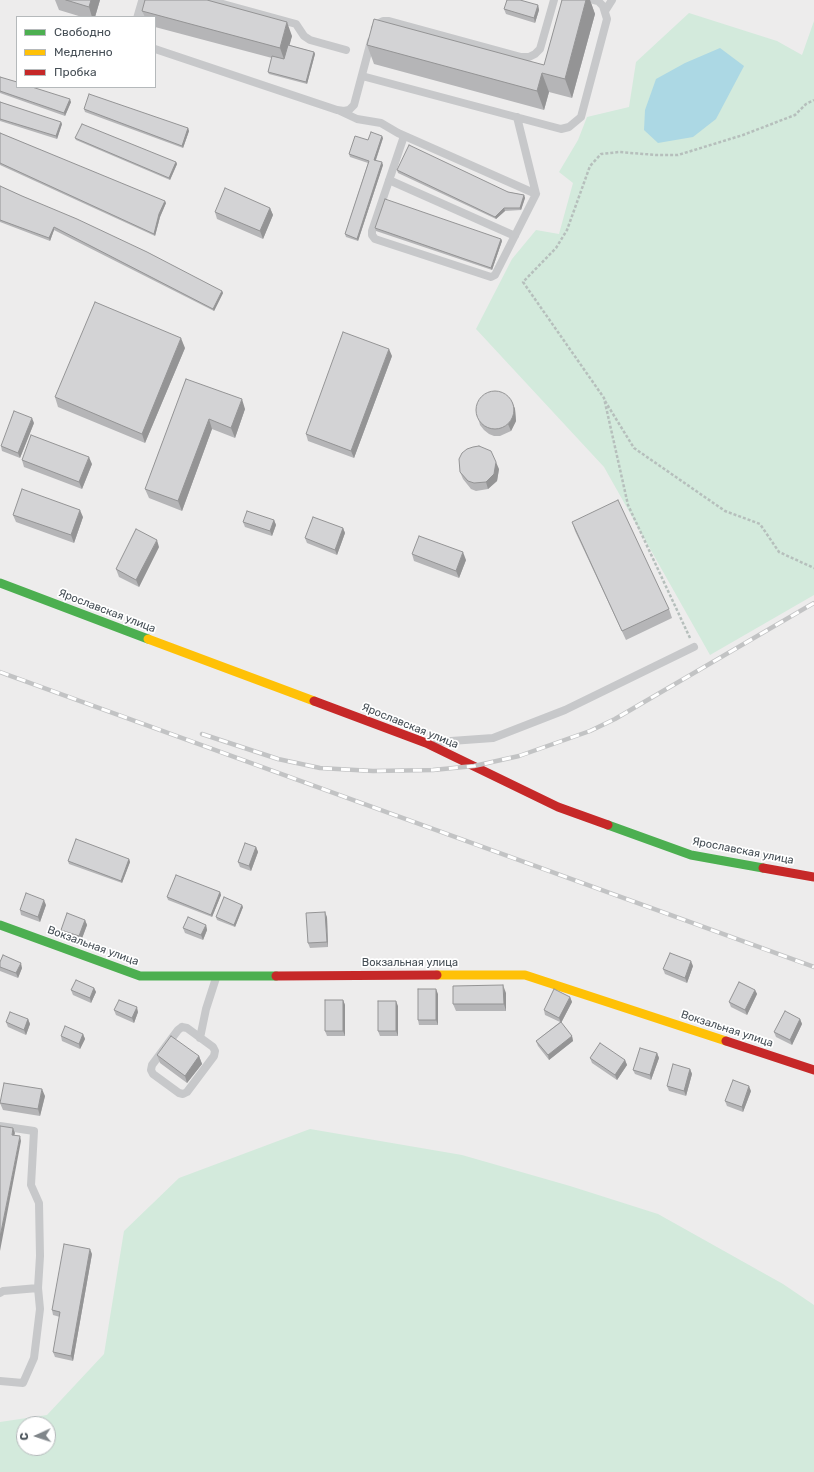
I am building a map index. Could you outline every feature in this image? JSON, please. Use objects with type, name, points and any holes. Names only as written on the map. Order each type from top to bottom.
[{"type":"main road","name":"Ярославская улица","points":[[0,583],[426,743],[558,807],[691,855],[814,877]]},
{"type":"main road","name":"Вокзальная улица","points":[[0,925],[140,976],[525,975],[814,1070]]},
{"type":"street","points":[[140,16],[146,0]]},
{"type":"lane","points":[[208,0],[296,24],[304,36],[310,40],[346,50]]},
{"type":"lane","points":[[337,110],[349,110],[354,106],[375,27],[379,23],[389,21],[521,57],[529,57],[540,49],[554,0]]},
{"type":"lane","points":[[362,76],[561,129],[569,127],[581,117],[607,19],[606,11],[598,1],[594,0]]},
{"type":"lane","points":[[606,11],[612,0]]},
{"type":"lane","points":[[156,49],[337,110],[357,119],[381,123],[404,136],[536,194]]},
{"type":"lane","points":[[404,136],[372,231],[372,235],[375,239],[490,278],[495,274],[536,194],[517,117]]},
{"type":"lane","points":[[389,180],[515,236]]},
{"type":"lane","points":[[426,743],[493,738],[565,710],[694,647]]},
{"type":"lane","points":[[200,1038],[206,1009],[216,977]]},
{"type":"lane","points":[[182,1027],[187,1028],[200,1038],[213,1047],[215,1051],[214,1056],[187,1092],[183,1094],[179,1093],[153,1074],[151,1070],[152,1065],[178,1030],[182,1027]]},
{"type":"lane","points":[[0,1126],[34,1131],[31,1185],[39,1203],[40,1256],[38,1288],[40,1309],[34,1358],[23,1383],[0,1381]]},
{"type":"lane","points":[[0,1293],[3,1291],[38,1288]]},
{"type":"path","points":[[814,100],[806,104],[795,115],[743,135],[678,155],[619,152],[601,154],[590,166],[567,230],[556,248],[523,282],[604,398],[634,448],[725,511],[760,524],[778,552],[814,568]]},
{"type":"path","points":[[604,398],[628,505],[694,647]]},
{"type":"green space","points":[[689,13],[777,41],[802,55],[814,21],[814,595],[710,655],[604,467],[476,329],[512,259],[536,230],[559,234],[573,183],[559,172],[578,140],[587,117],[629,107],[636,62]]},
{"type":"green space","points":[[310,1129],[462,1155],[570,1186],[658,1214],[783,1284],[814,1305],[814,1472],[0,1472],[0,1422],[16,1420],[16,1456],[56,1456],[56,1416],[40,1416],[47,1415],[104,1354],[124,1231],[179,1178]]},
{"type":"water","points":[[720,48],[744,66],[716,119],[693,137],[658,143],[644,130],[645,110],[656,79],[685,63]]},
{"type":"building","points":[[66,0],[91,0],[89,7]]},
{"type":"building","points":[[145,0],[207,0],[287,22],[280,48],[142,11]]},
{"type":"building","points":[[507,0],[520,0],[538,5],[534,18],[504,9]]},
{"type":"building","points":[[562,0],[586,0],[565,79],[542,73],[537,91],[367,45],[374,19],[544,65]]},
{"type":"building","points":[[288,45],[314,52],[306,82],[268,72],[272,56],[284,59]]},
{"type":"building","points":[[0,77],[16,82],[16,88],[35,88],[70,99],[64,113],[0,91]]},
{"type":"building","points":[[89,94],[188,128],[182,146],[84,109]]},
{"type":"building","points":[[0,102],[61,122],[56,136],[0,119]]},
{"type":"building","points":[[82,124],[176,162],[169,178],[75,138]]},
{"type":"building","points":[[371,132],[382,136],[374,160],[382,162],[357,239],[345,234],[369,161],[349,154],[355,136],[368,140]]},
{"type":"building","points":[[0,133],[165,201],[159,214],[154,234],[0,163]]},
{"type":"building","points":[[409,145],[508,192],[524,195],[520,208],[504,208],[495,217],[397,170]]},
{"type":"building","points":[[0,186],[77,219],[147,252],[222,291],[213,309],[54,227],[49,238],[0,220]]},
{"type":"building","points":[[225,188],[270,208],[260,231],[215,212]]},
{"type":"building","points":[[385,199],[501,239],[491,268],[375,228]]},
{"type":"building","points":[[95,302],[181,338],[142,434],[55,397]]},
{"type":"building","points":[[343,332],[389,349],[351,451],[306,434]]},
{"type":"building","points":[[186,379],[242,399],[231,428],[209,419],[178,501],[145,489]]},
{"type":"building","points":[[495,391],[508,397],[514,410],[508,423],[495,429],[482,423],[476,410],[482,397]]},
{"type":"building","points":[[14,411],[32,418],[18,453],[1,446]]},
{"type":"building","points":[[31,435],[89,457],[79,482],[22,460]]},
{"type":"building","points":[[479,446],[491,451],[496,462],[494,474],[486,482],[474,483],[468,481],[460,472],[459,459],[462,453],[467,449]]},
{"type":"building","points":[[22,489],[80,510],[71,535],[13,515]]},
{"type":"building","points":[[618,500],[669,609],[622,631],[572,522]]},
{"type":"building","points":[[247,511],[274,520],[270,531],[243,522]]},
{"type":"building","points":[[313,517],[343,528],[335,550],[305,538]]},
{"type":"building","points":[[136,529],[157,540],[136,580],[116,569]]},
{"type":"building","points":[[419,536],[463,552],[456,571],[412,554]]},
{"type":"building","points":[[76,839],[129,859],[121,881],[68,861]]},
{"type":"building","points":[[245,843],[256,847],[249,866],[238,862]]},
{"type":"building","points":[[176,875],[220,892],[211,915],[167,897]]},
{"type":"building","points":[[26,893],[44,900],[38,917],[20,910]]},
{"type":"building","points":[[224,897],[242,905],[234,925],[216,917]]},
{"type":"building","points":[[325,912],[327,942],[308,943],[306,913]]},
{"type":"building","points":[[67,913],[85,920],[79,936],[61,930]]},
{"type":"building","points":[[188,917],[206,925],[201,935],[183,928]]},
{"type":"building","points":[[670,953],[691,961],[685,978],[663,969]]},
{"type":"building","points":[[3,955],[21,963],[16,973],[0,967],[0,962]]},
{"type":"building","points":[[76,980],[94,988],[90,998],[71,990]]},
{"type":"building","points":[[739,982],[755,990],[745,1010],[729,1002]]},
{"type":"building","points":[[503,985],[504,1004],[453,1004],[453,986]]},
{"type":"building","points":[[418,989],[436,989],[436,1020],[418,1020]]},
{"type":"building","points":[[554,989],[570,997],[559,1018],[544,1010]]},
{"type":"building","points":[[119,1000],[137,1007],[132,1018],[114,1010]]},
{"type":"building","points":[[325,1000],[343,1000],[343,1031],[325,1031]]},
{"type":"building","points":[[378,1001],[396,1001],[396,1031],[378,1031]]},
{"type":"building","points":[[785,1011],[800,1019],[790,1040],[774,1032]]},
{"type":"building","points":[[10,1012],[28,1019],[24,1030],[6,1022]]},
{"type":"building","points":[[561,1022],[572,1036],[548,1055],[536,1041]]},
{"type":"building","points":[[65,1026],[83,1034],[79,1044],[61,1036]]},
{"type":"building","points":[[171,1036],[199,1056],[185,1076],[157,1055]]},
{"type":"building","points":[[600,1043],[625,1060],[615,1075],[590,1058]]},
{"type":"building","points":[[640,1048],[657,1053],[650,1075],[633,1070]]},
{"type":"building","points":[[673,1064],[690,1069],[684,1091],[667,1086]]},
{"type":"building","points":[[733,1080],[749,1086],[742,1107],[725,1101]]},
{"type":"building","points":[[4,1083],[42,1089],[38,1109],[0,1103]]},
{"type":"building","points":[[0,1126],[13,1128],[12,1135],[20,1136],[0,1237]]},
{"type":"building","points":[[64,1244],[90,1249],[71,1356],[53,1352],[60,1312],[52,1310]]},
{"type":"railway","points":[[202,734],[278,759],[320,768],[373,771],[433,770],[474,766],[519,756],[590,731],[615,719],[814,603]]},
{"type":"railway","points":[[0,672],[814,967]]},
{"type":"traffic: fast","points":[[0,583],[148,639]]},
{"type":"traffic: fast","points":[[608,825],[691,855],[763,868]]},
{"type":"traffic: fast","points":[[0,925],[140,976],[276,976]]},
{"type":"traffic: slow","points":[[148,639],[314,701]]},
{"type":"traffic: slow","points":[[437,975],[525,975],[726,1041]]},
{"type":"traffic: jam","points":[[314,701],[426,743],[558,807],[608,825]]},
{"type":"traffic: jam","points":[[763,868],[814,877]]},
{"type":"traffic: jam","points":[[276,976],[437,975]]},
{"type":"traffic: jam","points":[[726,1041],[814,1070]]}]
